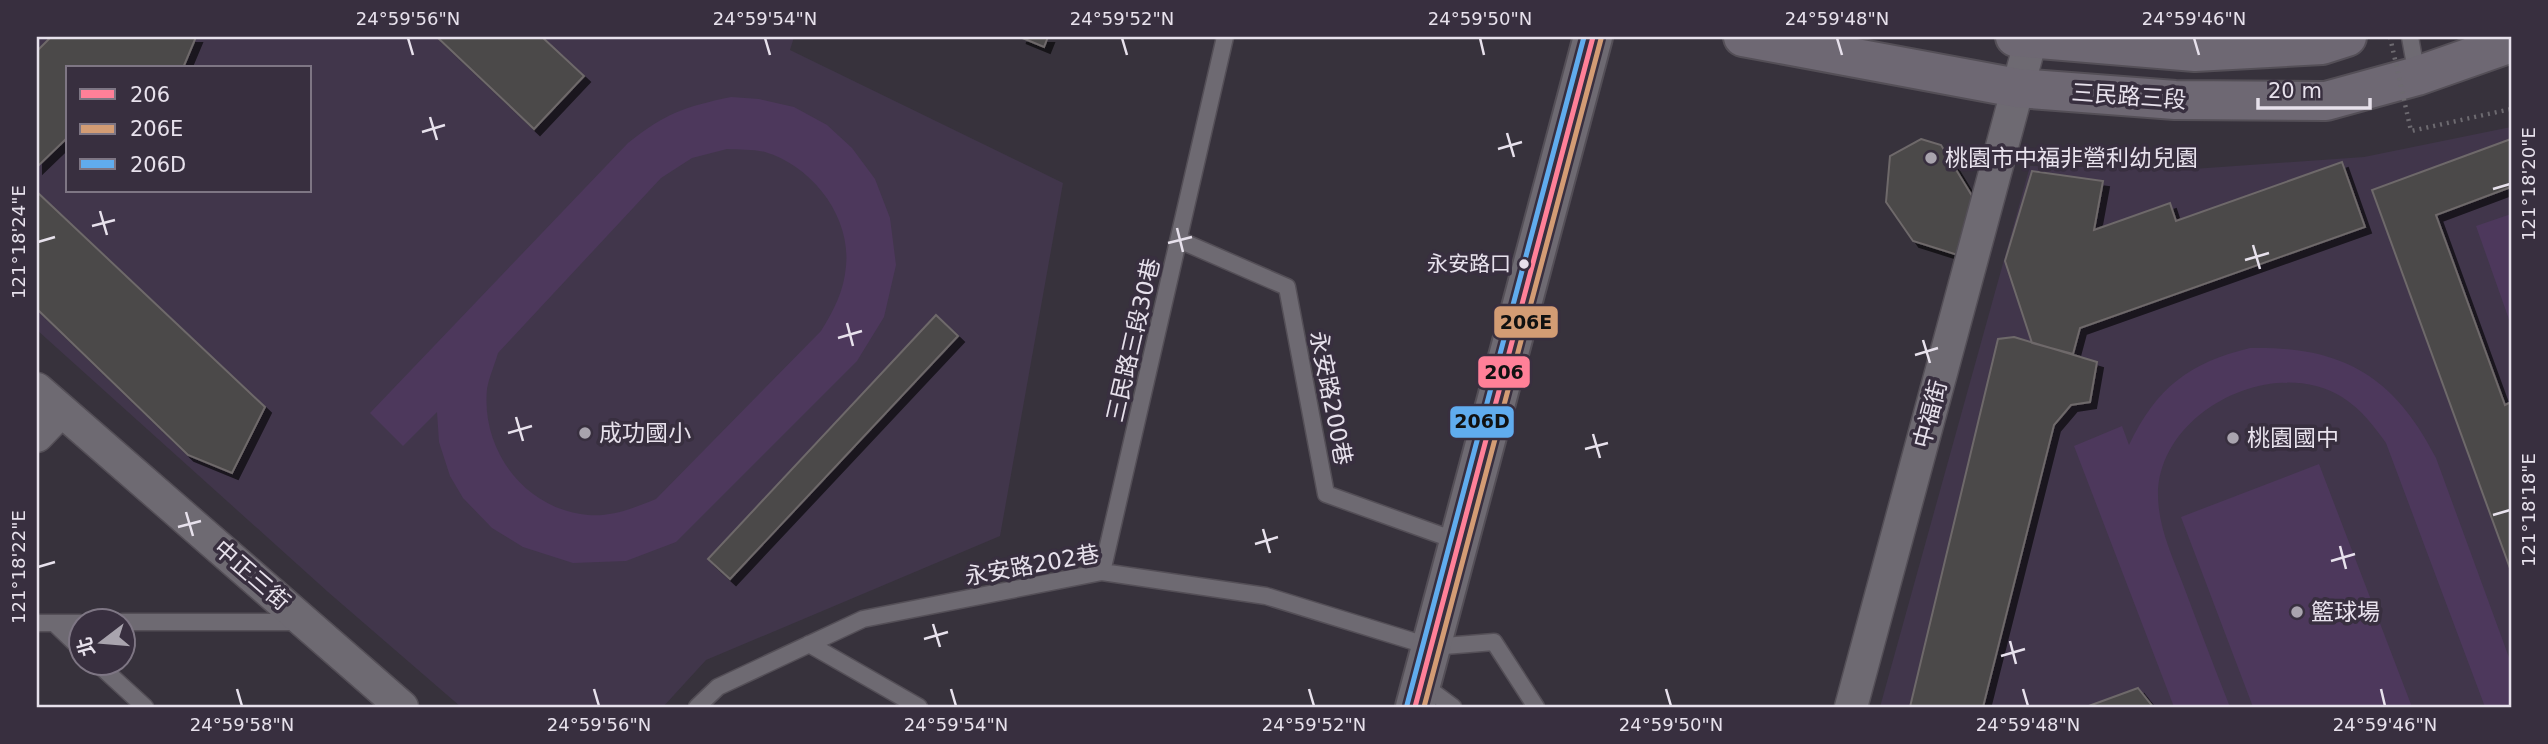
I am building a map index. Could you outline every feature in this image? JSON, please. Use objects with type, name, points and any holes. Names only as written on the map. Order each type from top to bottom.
[{"type":"main road","points":[[1418,696],[1593,37]]},
{"type":"main road","name":"三民路三段","points":[[1744,37],[2017,88],[2175,100],[2326,101],[2417,76],[2511,43]]},
{"type":"main road","points":[[2023,38],[2195,52],[2322,45],[2347,37]]},
{"type":"street","name":"中福街","points":[[1851,707],[2017,88],[2023,38]]},
{"type":"street","name":"中正三街","points":[[37,389],[402,707]]},
{"type":"street","points":[[37,436],[61,411]]},
{"type":"lane","name":"三民路三段30巷","points":[[1102,572],[1225,37]]},
{"type":"lane","points":[[2410,37],[2417,76]]},
{"type":"lane","name":"永安路200巷","points":[[1179,240],[1287,287],[1326,494],[1460,542]]},
{"type":"lane","name":"永安路202巷","points":[[697,707],[718,687],[863,619],[1102,572],[1266,596],[1432,647]]},
{"type":"lane","points":[[136,622],[306,622]]},
{"type":"lane","points":[[37,623],[66,623]]},
{"type":"lane","points":[[54,623],[66,635]]},
{"type":"lane","points":[[1432,647],[1494,642],[1536,707]]},
{"type":"lane","points":[[809,644],[919,707]]},
{"type":"lane","points":[[114,678],[145,707]]},
{"type":"lane","points":[[1418,696],[1452,707]]},
{"type":"path","points":[[2390,37],[2410,131],[2511,108]]},
{"type":"shaded area","name":"成功國小","points":[[37,37],[794,37],[790,50],[1063,183],[1000,536],[706,660],[663,707],[461,707],[328,592],[37,330]]},
{"type":"shaded area","points":[[731,97],[759,99],[794,107],[827,125],[852,148],[875,179],[890,218],[896,265],[884,317],[857,361],[676,542],[626,561],[573,563],[523,547],[492,528],[463,498],[450,476],[439,442],[437,412],[403,446],[370,413],[628,143],[665,118]],"holes":[[[727,149],[760,151],[782,159],[813,181],[835,212],[846,247],[846,266],[841,292],[830,316],[821,331],[656,499],[606,515],[588,515],[545,502],[527,489],[512,473],[491,434],[487,389],[498,353],[661,178],[692,158]]]},
{"type":"shaded area","name":"桃園國中","points":[[2511,127],[2511,707],[1880,707],[2030,166],[2193,169],[2364,157]]},
{"type":"shaded area","points":[[2511,214],[2511,325],[2476,226]]},
{"type":"shaded area","points":[[2250,348],[2283,349],[2338,360],[2383,387],[2420,430],[2436,458],[2511,663],[2511,707],[2485,707],[2386,443],[2361,412],[2342,397],[2314,385],[2284,382],[2253,387],[2224,399],[2198,416],[2177,439],[2163,465],[2158,495],[2163,531],[2230,707],[2174,707],[2074,446],[2122,426],[2129,445],[2151,407],[2177,380],[2209,361]]},
{"type":"shaded area","name":"籃球場","points":[[2319,464],[2412,707],[2253,707],[2181,517]]},
{"type":"building","points":[[51,37],[196,37],[184,66],[66,66],[66,139],[37,167],[37,51]]},
{"type":"building","points":[[437,37],[542,37],[584,76],[534,129]]},
{"type":"building","points":[[1020,37],[1048,37],[1044,47]]},
{"type":"building","name":"桃園市中福非營利幼兒園","points":[[1921,139],[1941,145],[1977,204],[1961,256],[1913,241],[1886,202],[1890,156]]},
{"type":"building","points":[[2511,139],[2511,187],[2436,215],[2505,405],[2511,402],[2511,571],[2372,190]]},
{"type":"building","points":[[2342,162],[2365,227],[2080,328],[2073,354],[2032,343],[2005,261],[2032,171],[2103,181],[2094,230],[2170,203],[2176,221]]},
{"type":"building","points":[[37,192],[265,407],[232,473],[188,455],[37,309]]},
{"type":"building","points":[[936,315],[958,336],[730,579],[708,559]]},
{"type":"building","points":[[2014,337],[2097,362],[2090,402],[2071,405],[2054,425],[1983,707],[1910,707],[1998,339]]},
{"type":"building","points":[[2138,688],[2153,707],[2086,707]]},
{"type":"transit line","name":"206D","points":[[1407,705],[1584,37]]},
{"type":"transit line","name":"206","points":[[1415,707],[1593,37]]},
{"type":"transit line","name":"206E","points":[[1424,707],[1601,39]]},
{"type":"place","name":"桃園市中福非營利幼兒園","points":[[1931,158]]},
{"type":"place","name":"永安路口","points":[[1524,264]]},
{"type":"place","name":"成功國小","points":[[585,433]]},
{"type":"place","name":"桃園國中","points":[[2233,438]]},
{"type":"place","name":"籃球場","points":[[2297,612]]}]
